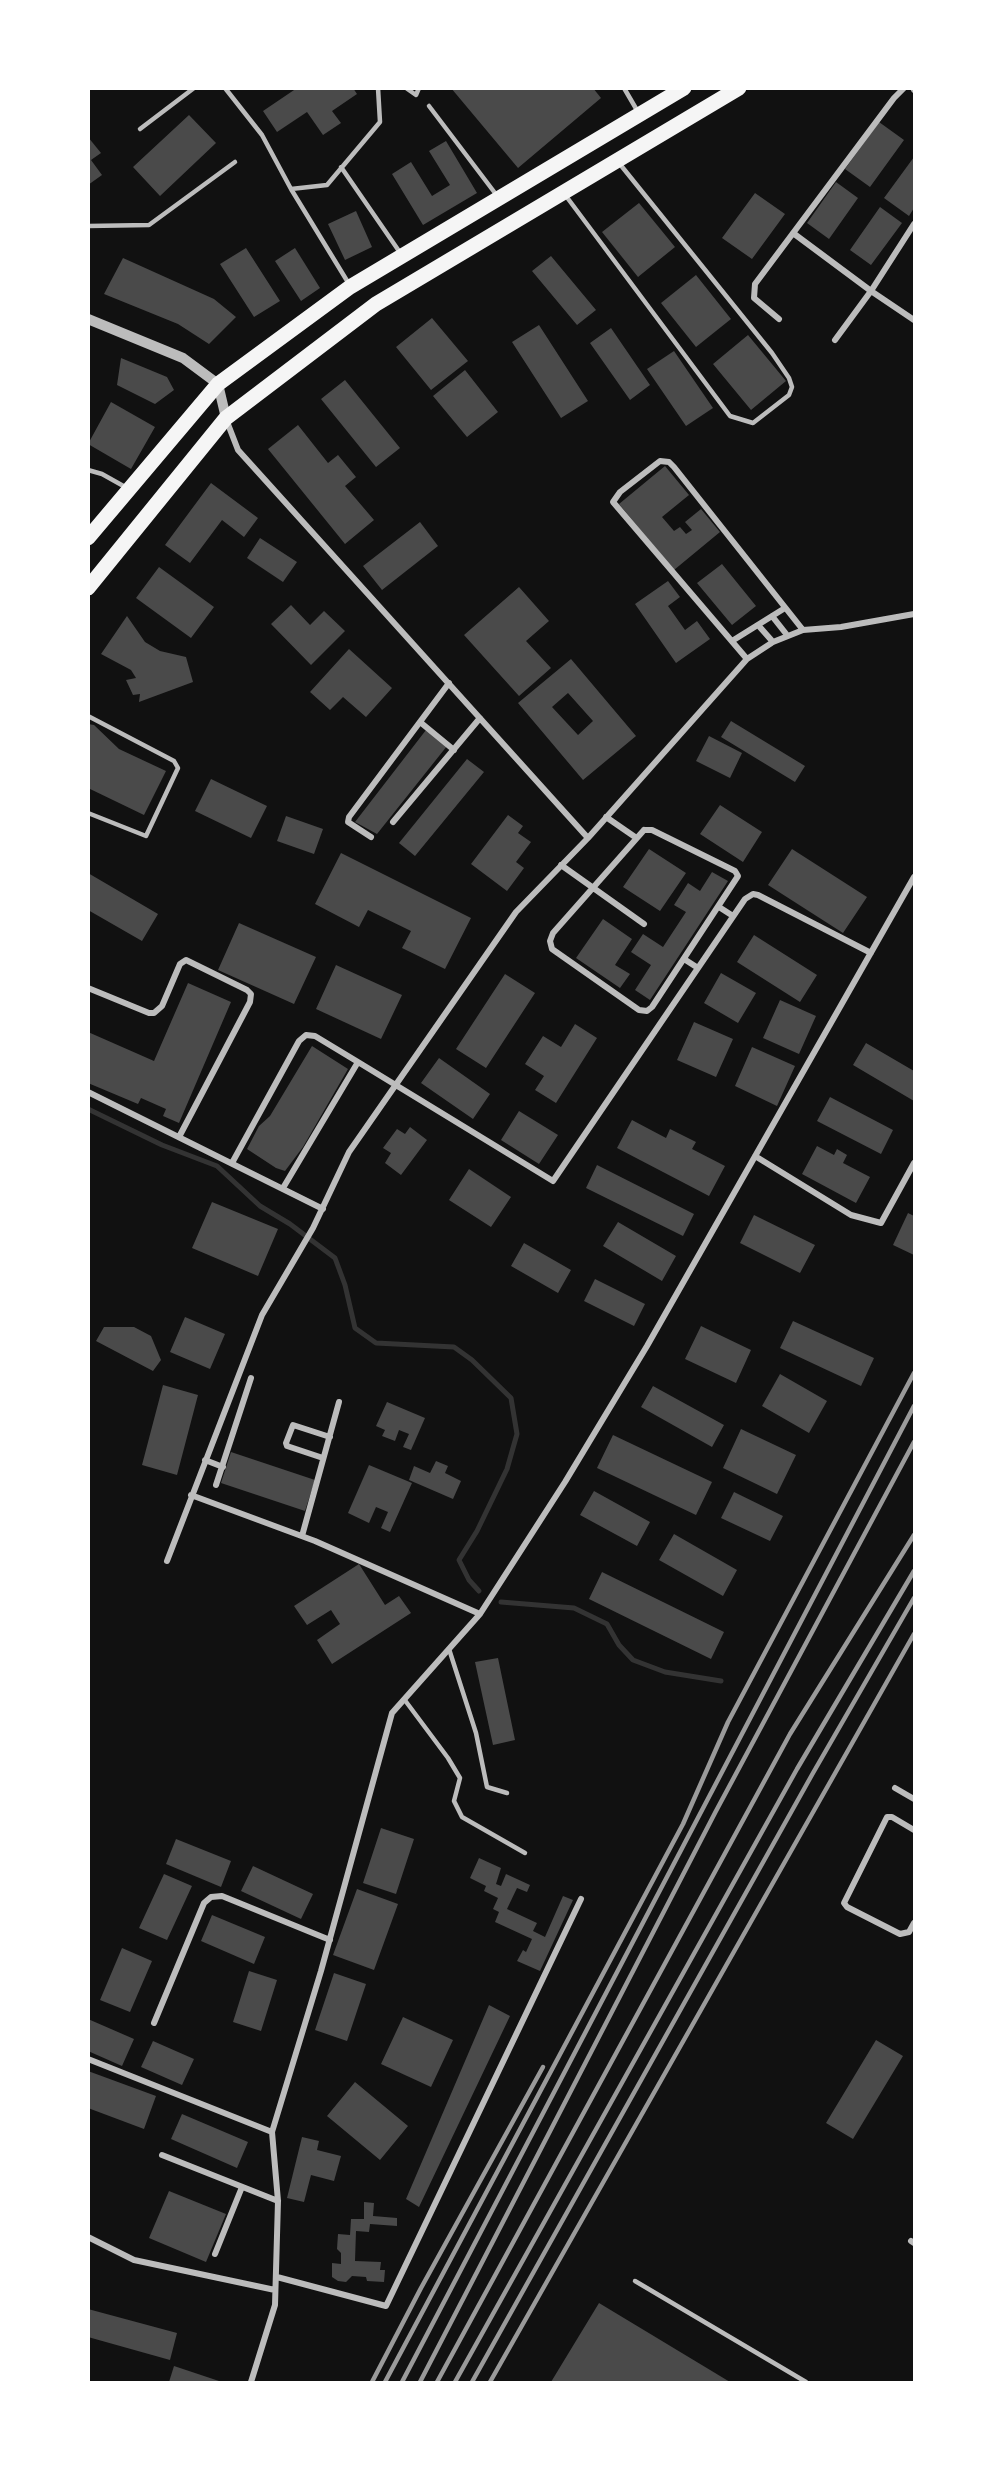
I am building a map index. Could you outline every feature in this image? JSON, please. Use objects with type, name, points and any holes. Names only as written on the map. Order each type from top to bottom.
[{"type":"main road","points":[[89,537],[218,384],[350,287],[684,88]]},
{"type":"main road","points":[[88,588],[226,418],[376,304],[739,88]]},
{"type":"street","points":[[779,319],[754,298],[755,284],[904,88]]},
{"type":"street","points":[[835,340],[871,291],[915,224]]},
{"type":"street","points":[[793,234],[915,320]]},
{"type":"street","points":[[88,319],[183,358],[218,384],[226,418],[238,450],[588,838]]},
{"type":"street","points":[[747,659],[613,502],[620,492],[660,461],[669,462],[674,467],[802,630]]},
{"type":"street","points":[[732,641],[785,608]]},
{"type":"street","points":[[167,1561],[262,1315],[313,1228],[349,1152],[516,912],[588,838],[747,659],[773,642],[802,630],[841,627],[915,614]]},
{"type":"street","points":[[772,616],[788,635]]},
{"type":"street","points":[[758,625],[773,642]]},
{"type":"street","points":[[371,837],[348,822],[349,817],[448,683]]},
{"type":"street","points":[[393,822],[480,718]]},
{"type":"street","points":[[420,722],[454,750]]},
{"type":"street","points":[[606,818],[635,837]]},
{"type":"street","points":[[644,830],[652,830],[735,871],[738,876],[652,1007],[643,1011],[552,949],[550,938],[635,837],[644,830]]},
{"type":"street","points":[[561,865],[644,924]]},
{"type":"street","points":[[251,2382],[275,2305],[278,2201],[272,2132],[330,1940],[392,1713],[480,1614],[565,1482],[647,1346],[915,877]]},
{"type":"street","points":[[232,1163],[302,1037],[310,1034],[553,1181],[745,899],[753,894],[758,895],[871,953]]},
{"type":"street","points":[[719,907],[733,916]]},
{"type":"street","points":[[684,959],[698,968]]},
{"type":"street","points":[[88,988],[154,1013],[162,1006],[180,964],[186,960],[248,990],[251,994],[250,1002],[179,1137]]},
{"type":"street","points":[[283,1188],[358,1062]]},
{"type":"street","points":[[88,1092],[323,1209]]},
{"type":"street","points":[[755,1156],[851,1215],[880,1223],[915,1163]]},
{"type":"street","points":[[216,1485],[250,1381],[237,1380]]},
{"type":"street","points":[[232,1392],[245,1397]]},
{"type":"street","points":[[302,1536],[339,1402]]},
{"type":"street","points":[[323,1458],[287,1446],[292,1425],[330,1437]]},
{"type":"street","points":[[205,1460],[223,1467]]},
{"type":"street","points":[[191,1495],[302,1536],[480,1614]]},
{"type":"street","points":[[895,1788],[915,1799]]},
{"type":"street","points":[[915,1830],[892,1817],[887,1817],[844,1903],[847,1908],[900,1934],[909,1932],[915,1923]]},
{"type":"street","points":[[154,2023],[204,1903],[211,1897],[222,1896],[330,1940]]},
{"type":"street","points":[[277,2277],[386,2306],[581,1899]]},
{"type":"street","points":[[88,2059],[272,2132]]},
{"type":"street","points":[[162,2155],[278,2201]]},
{"type":"street","points":[[215,2254],[242,2187]]},
{"type":"street","points":[[88,2237],[134,2260],[276,2290]]},
{"type":"lane","points":[[140,129],[194,88]]},
{"type":"lane","points":[[225,88],[262,135],[291,189],[350,287]]},
{"type":"lane","points":[[291,189],[327,185],[380,122],[378,88]]},
{"type":"lane","points":[[406,88],[416,95],[419,88]]},
{"type":"lane","points":[[624,88],[640,115]]},
{"type":"lane","points":[[429,106],[499,198]]},
{"type":"lane","points":[[564,193],[730,416],[753,423],[789,395],[792,387],[789,378],[772,353],[617,161]]},
{"type":"lane","points":[[88,226],[149,225],[235,162]]},
{"type":"lane","points":[[341,167],[402,256]]},
{"type":"lane","points":[[88,470],[102,474],[129,489]]},
{"type":"lane","points":[[88,716],[174,761],[178,768],[146,836],[88,813]]},
{"type":"lane","points":[[449,1649],[476,1733],[487,1787],[507,1792]]},
{"type":"lane","points":[[404,1699],[460,1778],[454,1801],[462,1817],[525,1853]]},
{"type":"lane","points":[[635,2281],[806,2382]]},
{"type":"building","points":[[297,88],[353,88],[357,94],[332,111],[341,123],[323,135],[307,112],[277,132],[263,111]]},
{"type":"building","points":[[451,88],[593,88],[601,98],[518,168]]},
{"type":"building","points":[[189,115],[216,143],[160,196],[133,167]]},
{"type":"building","points":[[879,122],[904,140],[870,187],[845,169]]},
{"type":"building","points":[[88,137],[101,153],[91,160],[102,175],[88,185]]},
{"type":"building","points":[[446,141],[477,193],[423,225],[392,174],[411,162],[432,196],[450,185],[429,151]]},
{"type":"building","points":[[914,157],[914,208],[909,216],[884,198]]},
{"type":"building","points":[[836,182],[858,198],[829,239],[807,223]]},
{"type":"building","points":[[755,193],[785,214],[752,259],[722,238]]},
{"type":"building","points":[[639,203],[675,247],[638,277],[602,232]]},
{"type":"building","points":[[880,207],[902,223],[871,265],[850,250]]},
{"type":"building","points":[[356,211],[372,247],[345,260],[328,224]]},
{"type":"building","points":[[246,248],[280,301],[254,317],[220,264]]},
{"type":"building","points":[[295,248],[320,288],[301,301],[275,261]]},
{"type":"building","points":[[551,256],[596,310],[577,325],[532,271]]},
{"type":"building","points":[[123,258],[214,299],[236,317],[209,344],[178,324],[104,294]]},
{"type":"building","points":[[696,275],[731,319],[696,347],[661,303]]},
{"type":"building","points":[[432,318],[468,361],[431,390],[396,347]]},
{"type":"building","points":[[539,325],[588,401],[561,418],[512,342]]},
{"type":"building","points":[[611,328],[650,385],[630,400],[590,343]]},
{"type":"building","points":[[748,335],[786,381],[751,410],[713,364]]},
{"type":"building","points":[[674,351],[713,408],[686,426],[647,369]]},
{"type":"building","points":[[121,358],[167,377],[174,390],[155,404],[117,385]]},
{"type":"building","points":[[465,370],[498,412],[467,437],[433,396]]},
{"type":"building","points":[[345,380],[400,448],[376,467],[321,399]]},
{"type":"building","points":[[111,402],[155,427],[131,469],[88,444]]},
{"type":"building","points":[[298,425],[328,463],[338,455],[356,477],[345,486],[374,520],[345,544],[268,449]]},
{"type":"building","points":[[665,466],[689,495],[662,517],[674,531],[680,527],[686,534],[692,530],[685,522],[701,509],[720,532],[674,570],[619,504]]},
{"type":"building","points":[[211,483],[258,518],[244,537],[222,520],[190,563],[165,545]]},
{"type":"building","points":[[420,522],[438,546],[382,590],[363,566]]},
{"type":"building","points":[[260,538],[297,562],[283,582],[247,558]]},
{"type":"building","points":[[722,564],[756,606],[732,625],[697,583]]},
{"type":"building","points":[[159,567],[214,607],[191,638],[136,598]]},
{"type":"building","points":[[668,581],[680,597],[668,606],[685,630],[697,621],[710,639],[676,663],[635,604]]},
{"type":"building","points":[[519,587],[549,621],[526,641],[551,668],[519,696],[464,635]]},
{"type":"building","points":[[291,605],[310,625],[324,611],[345,631],[311,665],[271,624]]},
{"type":"building","points":[[127,616],[145,642],[160,651],[186,657],[193,682],[139,702],[140,694],[133,695],[126,680],[136,678],[131,670],[101,654]]},
{"type":"building","points":[[349,649],[392,688],[366,717],[343,697],[330,710],[310,692]]},
{"type":"building","points":[[571,659],[636,736],[583,780],[518,703]],"holes":[[[568,693],[593,721],[578,735],[552,707]]]},
{"type":"building","points":[[731,721],[805,766],[795,782],[721,737]]},
{"type":"building","points":[[88,724],[94,725],[119,749],[166,771],[144,815],[88,788]]},
{"type":"building","points":[[426,730],[447,746],[377,834],[355,822]]},
{"type":"building","points":[[709,736],[742,753],[730,778],[696,761]]},
{"type":"building","points":[[467,759],[484,772],[415,856],[399,843]]},
{"type":"building","points":[[211,779],[267,806],[251,838],[195,811]]},
{"type":"building","points":[[720,805],[762,832],[743,862],[700,834]]},
{"type":"building","points":[[508,815],[523,826],[518,833],[531,842],[516,862],[524,868],[507,891],[471,864]]},
{"type":"building","points":[[286,816],[323,829],[314,854],[277,841]]},
{"type":"building","points":[[649,849],[686,873],[660,911],[623,887]]},
{"type":"building","points":[[792,849],[867,897],[843,933],[768,885]]},
{"type":"building","points":[[341,853],[471,918],[445,969],[402,948],[411,931],[368,910],[359,927],[315,904]]},
{"type":"building","points":[[712,872],[728,881],[650,1000],[635,990],[651,965],[631,952],[643,934],[663,947],[686,912],[674,905],[688,883],[700,891]]},
{"type":"building","points":[[88,873],[158,914],[142,941],[88,910]]},
{"type":"building","points":[[603,919],[632,939],[615,965],[630,974],[620,988],[576,958]]},
{"type":"building","points":[[239,923],[316,957],[294,1004],[218,970]]},
{"type":"building","points":[[754,935],[817,975],[800,1002],[737,962]]},
{"type":"building","points":[[336,965],[402,995],[381,1039],[316,1009]]},
{"type":"building","points":[[721,973],[756,993],[738,1023],[704,1003]]},
{"type":"building","points":[[505,974],[535,993],[486,1068],[456,1049]]},
{"type":"building","points":[[188,983],[231,1002],[179,1123],[163,1116],[166,1109],[141,1098],[138,1104],[88,1083],[88,1032],[154,1061]]},
{"type":"building","points":[[780,1000],[816,1016],[799,1054],[763,1038]]},
{"type":"building","points":[[694,1022],[733,1039],[716,1077],[677,1060]]},
{"type":"building","points":[[575,1024],[597,1038],[556,1103],[535,1090],[544,1076],[525,1064],[543,1036],[561,1047]]},
{"type":"building","points":[[866,1043],[914,1071],[914,1101],[853,1065]]},
{"type":"building","points":[[312,1046],[348,1069],[303,1147],[285,1171],[276,1168],[247,1149],[259,1126],[270,1116]]},
{"type":"building","points":[[752,1047],[795,1066],[777,1106],[735,1086]]},
{"type":"building","points":[[439,1058],[490,1094],[473,1119],[421,1083]]},
{"type":"building","points":[[830,1097],[893,1130],[881,1154],[817,1121]]},
{"type":"building","points":[[519,1111],[558,1135],[539,1164],[501,1140]]},
{"type":"building","points":[[632,1120],[666,1138],[670,1129],[696,1142],[692,1149],[725,1166],[709,1196],[617,1148]]},
{"type":"building","points":[[410,1127],[427,1140],[401,1175],[385,1163],[391,1153],[383,1148],[397,1129],[405,1134]]},
{"type":"building","points":[[817,1146],[834,1155],[837,1149],[847,1155],[843,1163],[870,1177],[856,1203],[802,1174]]},
{"type":"building","points":[[597,1165],[694,1214],[683,1236],[586,1188]]},
{"type":"building","points":[[469,1169],[511,1197],[491,1227],[449,1200]]},
{"type":"building","points":[[212,1202],[278,1229],[258,1276],[192,1248]]},
{"type":"building","points":[[908,1213],[914,1216],[914,1255],[893,1245]]},
{"type":"building","points":[[754,1215],[815,1245],[800,1273],[740,1243]]},
{"type":"building","points":[[618,1222],[676,1256],[662,1281],[603,1246]]},
{"type":"building","points":[[524,1243],[571,1270],[558,1293],[511,1266]]},
{"type":"building","points":[[595,1279],[645,1304],[634,1326],[584,1301]]},
{"type":"building","points":[[185,1317],[225,1334],[210,1369],[170,1352]]},
{"type":"building","points":[[793,1321],[874,1358],[861,1386],[780,1348]]},
{"type":"building","points":[[701,1326],[751,1350],[736,1383],[685,1359]]},
{"type":"building","points":[[104,1327],[134,1327],[151,1336],[161,1360],[153,1371],[96,1341]]},
{"type":"building","points":[[780,1374],[827,1401],[809,1433],[762,1406]]},
{"type":"building","points":[[163,1385],[198,1395],[177,1475],[142,1465]]},
{"type":"building","points":[[653,1386],[724,1425],[712,1447],[641,1407]]},
{"type":"building","points":[[387,1402],[425,1418],[411,1450],[403,1447],[409,1434],[399,1430],[395,1441],[382,1436],[385,1430],[376,1426]]},
{"type":"building","points":[[741,1429],[796,1455],[777,1494],[723,1468]]},
{"type":"building","points":[[613,1435],[712,1482],[696,1515],[597,1468]]},
{"type":"building","points":[[231,1452],[315,1480],[305,1511],[221,1483]]},
{"type":"building","points":[[436,1461],[448,1466],[445,1473],[461,1481],[453,1499],[409,1480],[414,1466],[430,1473]]},
{"type":"building","points":[[369,1465],[412,1483],[390,1532],[381,1528],[388,1512],[376,1507],[369,1523],[348,1513]]},
{"type":"building","points":[[594,1491],[650,1522],[637,1546],[580,1515]]},
{"type":"building","points":[[734,1492],[783,1516],[770,1541],[721,1518]]},
{"type":"building","points":[[674,1534],[737,1570],[723,1596],[659,1560]]},
{"type":"building","points":[[359,1564],[385,1605],[399,1596],[411,1613],[332,1664],[317,1640],[340,1624],[331,1610],[307,1625],[294,1606]]},
{"type":"building","points":[[602,1572],[724,1632],[711,1659],[589,1599]]},
{"type":"building","points":[[498,1658],[515,1740],[493,1745],[475,1662]]},
{"type":"building","points":[[381,1828],[414,1839],[396,1894],[363,1883]]},
{"type":"building","points":[[176,1839],[231,1861],[221,1887],[166,1864]]},
{"type":"building","points":[[479,1858],[501,1868],[496,1884],[501,1886],[506,1874],[530,1885],[527,1892],[517,1888],[507,1909],[537,1923],[533,1931],[545,1937],[563,1896],[573,1900],[540,1971],[517,1961],[523,1950],[526,1952],[532,1939],[495,1922],[499,1912],[493,1909],[498,1898],[484,1891],[486,1886],[470,1878]]},
{"type":"building","points":[[253,1866],[313,1894],[301,1919],[241,1891]]},
{"type":"building","points":[[164,1874],[192,1886],[167,1940],[139,1928]]},
{"type":"building","points":[[357,1889],[398,1904],[374,1970],[333,1955]]},
{"type":"building","points":[[212,1915],[265,1937],[254,1964],[201,1941]]},
{"type":"building","points":[[122,1948],[152,1961],[130,2012],[100,2000]]},
{"type":"building","points":[[249,1971],[277,1980],[261,2031],[233,2022]]},
{"type":"building","points":[[334,1973],[366,1984],[347,2041],[315,2030]]},
{"type":"building","points":[[489,2005],[510,2016],[419,2207],[406,2199]]},
{"type":"building","points":[[403,2017],[453,2040],[431,2087],[381,2064]]},
{"type":"building","points":[[88,2019],[134,2039],[122,2066],[88,2051]]},
{"type":"building","points":[[876,2040],[903,2056],[853,2139],[826,2123]]},
{"type":"building","points":[[153,2041],[194,2059],[182,2085],[141,2067]]},
{"type":"building","points":[[88,2071],[156,2096],[144,2129],[88,2108]]},
{"type":"building","points":[[355,2082],[408,2126],[380,2160],[327,2116]]},
{"type":"building","points":[[182,2114],[248,2142],[237,2168],[171,2139]]},
{"type":"building","points":[[302,2137],[319,2141],[317,2150],[341,2156],[334,2181],[311,2175],[304,2202],[287,2198]]},
{"type":"building","points":[[169,2191],[226,2214],[206,2262],[149,2238]]},
{"type":"building","points":[[364,2202],[374,2203],[373,2216],[397,2218],[397,2226],[370,2224],[369,2232],[356,2231],[355,2261],[381,2262],[380,2270],[385,2270],[384,2282],[367,2281],[366,2277],[352,2276],[346,2282],[338,2281],[332,2277],[332,2263],[341,2264],[341,2253],[337,2249],[338,2234],[350,2235],[351,2219],[364,2219]]},
{"type":"building","points":[[599,2303],[730,2382],[551,2382]]},
{"type":"building","points":[[88,2309],[177,2333],[170,2360],[88,2337]]},
{"type":"building","points":[[174,2366],[222,2382],[169,2382]]},
{"type":"waterway","points":[[88,1109],[162,1145],[217,1166],[260,1206],[290,1224],[335,1258],[345,1285],[355,1328],[376,1343],[454,1347],[472,1360],[511,1398],[517,1434],[507,1469],[477,1531],[459,1560],[469,1580],[479,1591]]},
{"type":"waterway","points":[[501,1602],[574,1608],[607,1624],[619,1645],[633,1660],[665,1672],[721,1681]]},
{"type":"railway","points":[[385,2382],[683,1824],[728,1722],[914,1373]]},
{"type":"railway","points":[[402,2382],[914,1406]]},
{"type":"railway","points":[[420,2382],[716,1811],[914,1442]]},
{"type":"railway","points":[[437,2382],[790,1734],[914,1535]]},
{"type":"railway","points":[[455,2382],[797,1769],[914,1571]]},
{"type":"railway","points":[[472,2382],[813,1773],[914,1598]]},
{"type":"railway","points":[[490,2382],[914,1634]]},
{"type":"railway","points":[[372,2382],[543,2067]]}]
